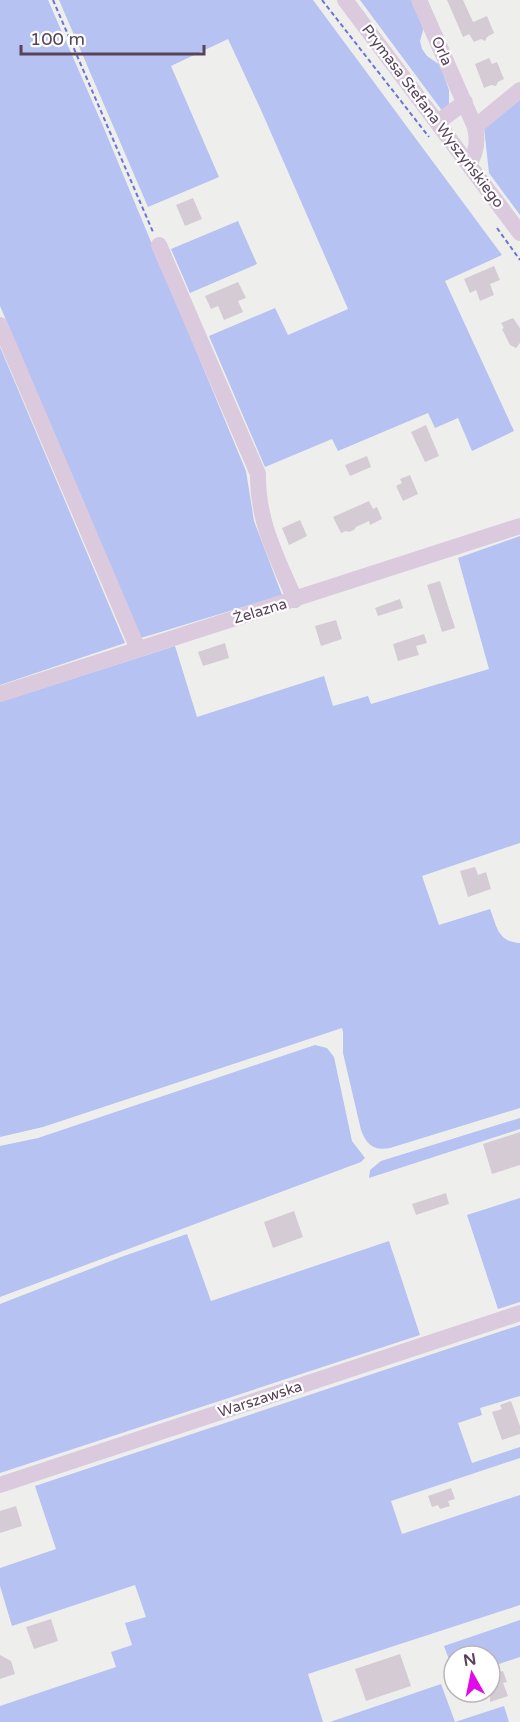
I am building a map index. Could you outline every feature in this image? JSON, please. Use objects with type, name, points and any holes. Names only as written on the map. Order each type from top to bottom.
[{"type":"street","name":"Prymasa Stefana Wyszyńskiego","points":[[345,0],[520,233]]},
{"type":"street","name":"Orla","points":[[419,0],[475,127],[478,137],[477,148],[469,164]]},
{"type":"street","points":[[475,127],[520,90]]},
{"type":"street","points":[[438,122],[465,102]]},
{"type":"street","points":[[159,245],[258,474],[261,514],[295,600]]},
{"type":"street","points":[[0,325],[138,650]]},
{"type":"street","name":"Żelazna","points":[[0,694],[520,526]]},
{"type":"street","name":"Warszawska","points":[[0,1485],[520,1313]]},
{"type":"path","points":[[53,0],[159,245]]},
{"type":"path","points":[[322,0],[430,140]]},
{"type":"path","points":[[492,221],[520,260]]},
{"type":"shaded area","points":[[0,0],[48,0],[103,126],[246,471],[254,521],[282,595],[141,638],[0,306]]},
{"type":"shaded area","points":[[59,0],[313,0],[502,255],[445,281],[514,431],[472,451],[458,418],[435,428],[428,413],[338,451],[332,439],[265,467],[209,336],[275,308],[288,335],[348,309],[261,110],[228,39],[171,66],[219,177],[148,207]]},
{"type":"shaded area","points":[[360,0],[412,0],[424,27],[420,41],[422,49],[427,56],[440,65],[449,90],[449,108],[443,112]]},
{"type":"shaded area","points":[[520,99],[520,215],[489,173],[484,128]]},
{"type":"shaded area","points":[[238,221],[257,264],[190,293],[171,249]]},
{"type":"shaded area","points":[[0,347],[125,643],[0,685]]},
{"type":"shaded area","points":[[520,536],[520,843],[422,876],[439,925],[490,909],[503,937],[520,943],[520,1108],[390,1148],[375,1148],[368,1143],[361,1130],[343,1053],[342,1028],[43,1127],[0,1137],[0,702],[175,646],[197,717],[324,676],[333,706],[368,696],[371,704],[489,669],[458,558]]},
{"type":"shaded area","points":[[315,1045],[327,1048],[334,1057],[352,1141],[365,1158],[361,1162],[0,1297],[0,1146],[38,1138]]},
{"type":"shaded area","points":[[520,1118],[520,1129],[369,1178],[370,1170],[381,1161]]},
{"type":"shaded area","points":[[520,1198],[520,1302],[498,1309],[467,1215]]},
{"type":"shaded area","points":[[187,1234],[211,1301],[389,1241],[420,1335],[0,1473],[0,1304]]},
{"type":"shaded area","points":[[520,1325],[520,1396],[480,1408],[482,1415],[458,1423],[472,1463],[520,1447],[520,1458],[391,1501],[402,1534],[520,1495],[520,1605],[308,1674],[323,1722],[0,1722],[0,1706],[116,1667],[111,1652],[132,1645],[125,1623],[146,1617],[135,1585],[12,1626],[0,1586],[0,1568],[56,1549],[35,1486]]},
{"type":"shaded area","points":[[520,1620],[520,1657],[502,1663],[502,1644],[450,1644]]},
{"type":"shaded area","points":[[441,1684],[442,1704],[448,1704],[455,1722],[330,1722]]},
{"type":"shaded area","points":[[504,1706],[509,1722],[455,1722]]},
{"type":"building","points":[[447,0],[463,0],[473,22],[487,16],[494,33],[485,41],[481,39],[474,42],[469,34],[463,37]]},
{"type":"building","points":[[489,58],[492,64],[497,62],[504,79],[496,86],[491,85],[484,88],[475,64]]},
{"type":"building","points":[[193,198],[202,219],[185,226],[176,205]]},
{"type":"building","points":[[494,266],[500,280],[490,284],[494,295],[480,301],[476,290],[470,293],[464,279]]},
{"type":"building","points":[[238,282],[246,298],[238,301],[243,312],[224,320],[218,306],[211,309],[205,296]]},
{"type":"building","points":[[513,318],[520,328],[520,343],[516,348],[510,345],[501,323]]},
{"type":"building","points":[[426,425],[439,456],[425,462],[411,432]]},
{"type":"building","points":[[367,456],[371,467],[350,476],[345,465]]},
{"type":"building","points":[[410,475],[418,494],[403,501],[396,486],[402,483],[400,479]]},
{"type":"building","points":[[369,501],[373,509],[377,507],[382,519],[370,525],[369,521],[354,530],[341,533],[333,517]]},
{"type":"building","points":[[300,520],[307,536],[289,545],[282,528]]},
{"type":"building","points":[[440,581],[455,628],[442,632],[427,585]]},
{"type":"building","points":[[400,599],[403,608],[378,616],[375,608]]},
{"type":"building","points":[[336,620],[342,639],[321,646],[315,626]]},
{"type":"building","points":[[424,634],[427,643],[416,646],[419,655],[398,661],[393,644]]},
{"type":"building","points":[[225,643],[229,658],[203,666],[198,652]]},
{"type":"building","points":[[475,867],[478,875],[486,872],[491,889],[468,897],[460,871]]},
{"type":"building","points":[[520,1132],[520,1165],[492,1174],[483,1144]]},
{"type":"building","points":[[446,1193],[449,1204],[416,1215],[412,1204]]},
{"type":"building","points":[[294,1211],[303,1237],[273,1248],[264,1222]]},
{"type":"building","points":[[511,1401],[520,1426],[520,1434],[502,1440],[492,1412],[502,1409],[500,1405]]},
{"type":"building","points":[[451,1488],[455,1499],[448,1501],[450,1506],[440,1509],[438,1505],[432,1507],[428,1496]]},
{"type":"building","points":[[16,1506],[22,1526],[0,1533],[0,1511]]},
{"type":"building","points":[[51,1619],[58,1641],[34,1649],[26,1627]]},
{"type":"building","points":[[400,1654],[411,1686],[366,1701],[355,1669]]},
{"type":"building","points":[[0,1655],[11,1661],[15,1674],[0,1679]]},
{"type":"building","points":[[502,1671],[507,1682],[503,1683],[508,1696],[502,1698]]}]
